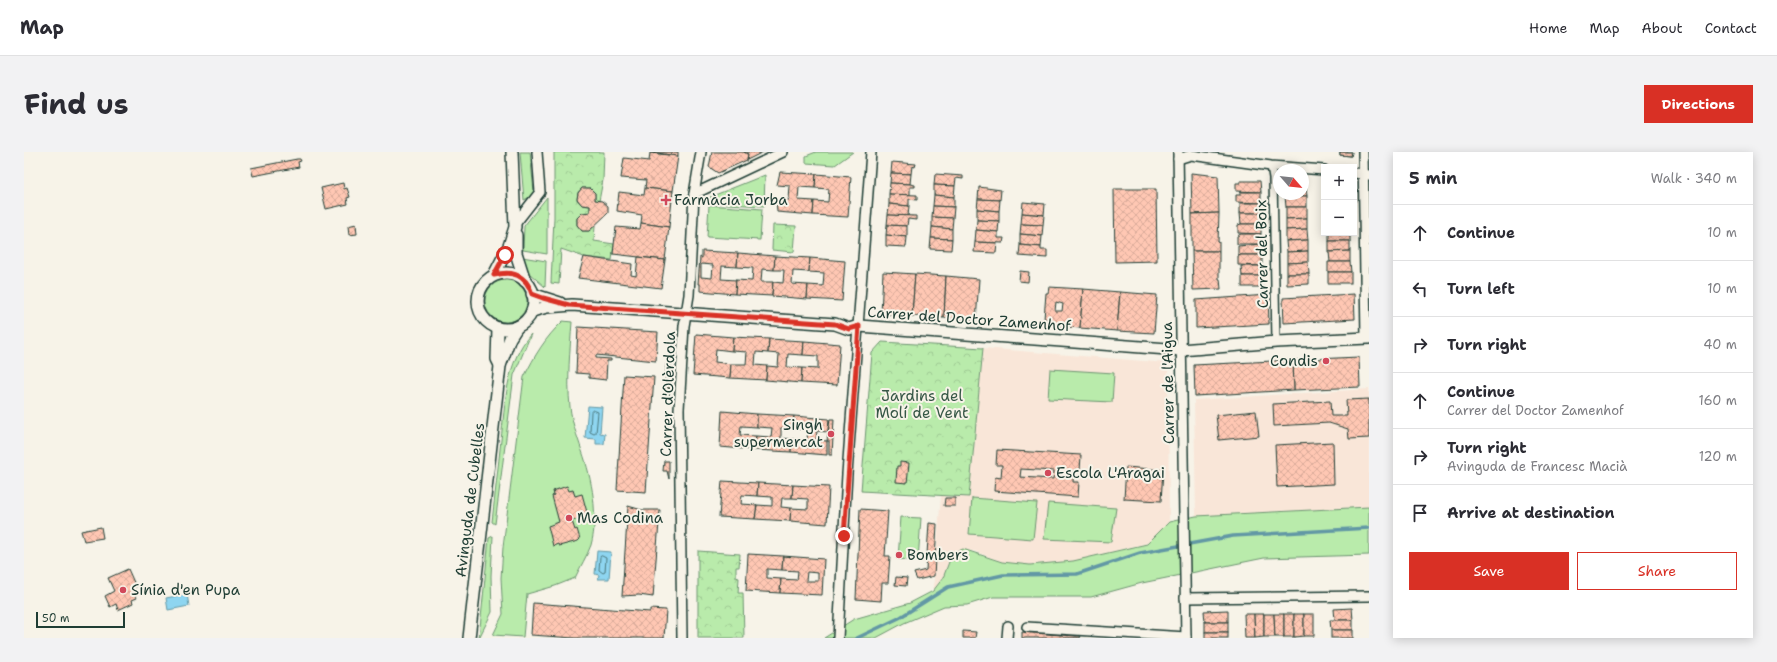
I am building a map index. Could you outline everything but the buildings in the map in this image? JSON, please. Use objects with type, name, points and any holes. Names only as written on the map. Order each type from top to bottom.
[{"type":"street","points":[[512,152],[516,253],[525,281]]},
{"type":"street","points":[[494,275],[509,273],[525,281],[529,284],[532,294],[534,304],[532,311],[524,323],[509,330],[498,329],[481,316],[478,305],[482,286],[494,275],[509,246],[514,226],[540,192],[538,152]]},
{"type":"street","name":"Carrer d'Olèrdola","points":[[682,638],[679,409],[686,313],[689,295],[694,194],[701,152]]},
{"type":"street","points":[[694,194],[783,152]]},
{"type":"street","points":[[838,638],[871,152]]},
{"type":"street","points":[[1362,152],[1368,338]]},
{"type":"street","points":[[1178,156],[1191,155],[1271,166],[1321,170]]},
{"type":"street","name":"Carrer de l'Aigua","points":[[1178,156],[1186,637]]},
{"type":"street","name":"Carrer del Boix","points":[[1271,166],[1273,178],[1276,342]]},
{"type":"street","points":[[532,294],[569,305]]},
{"type":"street","points":[[532,311],[569,305]]},
{"type":"street","name":"Carrer del Doctor Zamenhof","points":[[569,305],[835,324],[849,329],[859,326],[1181,350],[1276,342],[1368,338]]},
{"type":"street","points":[[500,366],[510,338],[517,327]]},
{"type":"street","points":[[498,329],[497,359],[500,366]]},
{"type":"street","name":"Avinguda de Cubelles","points":[[469,638],[500,366]]},
{"type":"street","points":[[1185,598],[1369,596]]},
{"type":"street","points":[[1007,638],[1008,626]]},
{"type":"street","points":[[1027,627],[1088,634],[1186,637]]},
{"type":"shaded area","name":"Escola L'Aragai","points":[[983,348],[1168,363],[1169,522],[1148,543],[1073,561],[1030,565],[1002,562],[974,551],[960,550],[952,554],[943,578],[933,591],[941,496],[969,497]]},
{"type":"shaded area","points":[[1369,389],[1369,507],[1196,516],[1194,400]]},
{"type":"green space","points":[[520,152],[530,152],[534,192],[530,197],[524,200]]},
{"type":"green space","points":[[554,152],[604,152],[603,180],[599,201],[595,200],[595,193],[590,188],[582,188],[578,192],[577,200],[582,205],[590,206],[590,212],[577,218],[577,225],[582,231],[589,231],[595,226],[594,241],[614,244],[612,260],[584,257],[561,249],[559,284],[551,283],[554,218]]},
{"type":"green space","points":[[816,152],[853,152],[835,165],[806,163],[806,156]]},
{"type":"green space","points":[[765,175],[764,206],[709,203],[710,197]]},
{"type":"green space","points":[[547,197],[547,254],[523,250],[524,226]]},
{"type":"green space","points":[[709,205],[762,209],[760,240],[707,237]]},
{"type":"green space","points":[[773,225],[796,226],[794,252],[772,250]]},
{"type":"green space","points":[[522,257],[546,261],[545,287],[529,273]]},
{"type":"green space","points":[[502,280],[510,280],[518,283],[524,289],[527,301],[524,313],[518,319],[510,322],[502,322],[494,319],[488,313],[485,305],[485,297],[488,289],[494,283]]},
{"type":"green space","points":[[563,321],[572,322],[569,396],[572,419],[589,473],[593,498],[594,522],[591,545],[575,578],[555,586],[527,594],[523,637],[493,635],[503,614],[501,578],[503,547],[524,377],[541,347]]},
{"type":"green space","points":[[531,334],[514,375],[495,524],[492,522],[508,384],[516,357]]},
{"type":"green space","name":"Jardins del Molí de Vent","points":[[882,342],[983,348],[969,497],[861,491],[872,353]]},
{"type":"green space","points":[[1050,369],[1114,373],[1112,402],[1048,399]]},
{"type":"green space","points":[[972,498],[1037,503],[1033,539],[969,534]]},
{"type":"green space","points":[[1048,503],[1116,508],[1111,542],[1044,539]]},
{"type":"green space","points":[[1369,507],[1369,555],[1264,558],[1142,583],[1091,597],[993,597],[967,605],[944,606],[904,623],[876,638],[824,638],[854,619],[910,603],[933,591],[943,578],[952,554],[963,549],[1002,562],[1030,565],[1073,561],[1147,544],[1169,522],[1196,516]]},
{"type":"green space","points":[[901,517],[921,518],[918,561],[898,559]]},
{"type":"green space","points":[[493,536],[491,576],[492,612],[479,638],[489,538]]},
{"type":"green space","points":[[698,551],[740,554],[739,567],[736,567],[736,577],[739,578],[738,593],[743,593],[744,638],[698,638]]},
{"type":"water","points":[[588,406],[602,407],[600,433],[605,434],[604,444],[596,444],[596,439],[585,438]]},
{"type":"water","points":[[597,551],[611,552],[609,579],[598,579],[599,575],[595,574]]},
{"type":"water","points":[[187,594],[189,606],[168,610],[166,598]]},
{"type":"waterway","points":[[857,638],[899,618],[948,587],[1003,575],[1077,574],[1140,553],[1233,536],[1369,528]]},
{"type":"place","name":"Farmàcia Jorba","points":[[666,200]]},
{"type":"place","name":"Condis","points":[[1326,361]]},
{"type":"place","name":"Singh supermercat","points":[[831,434]]},
{"type":"place","name":"Escola L'Aragai","points":[[1048,473]]},
{"type":"place","name":"Mas Codina","points":[[569,518]]},
{"type":"place","name":"Bombers","points":[[899,555]]},
{"type":"place","name":"Sínia d'en Pupa","points":[[123,590]]},
{"type":"route","points":[[505,255],[494,275],[503,273],[517,275],[529,284],[532,294],[569,305],[835,324],[849,329],[859,326],[844,536]]}]
